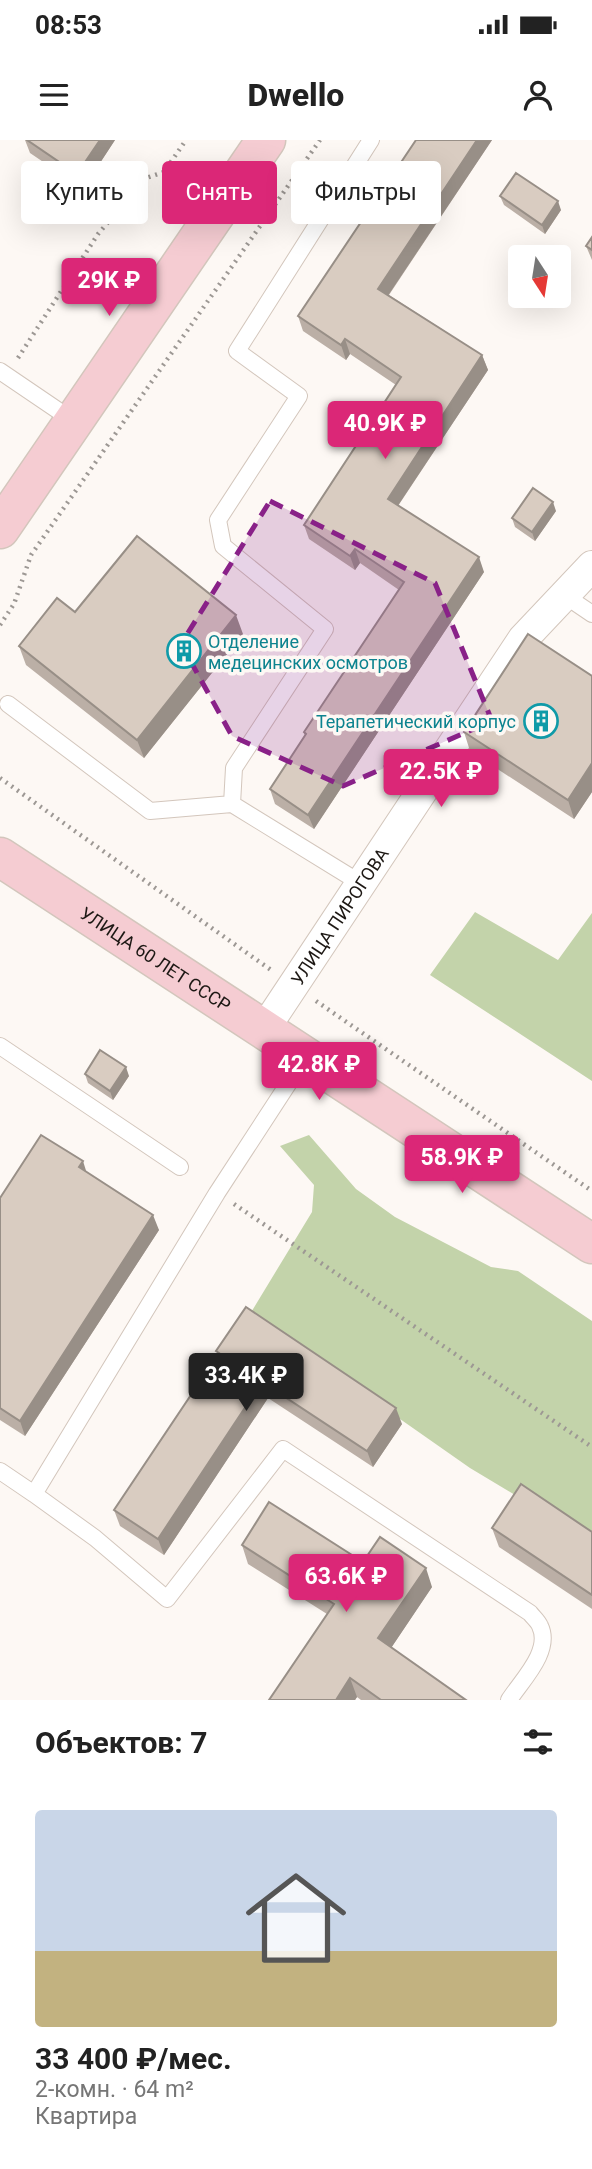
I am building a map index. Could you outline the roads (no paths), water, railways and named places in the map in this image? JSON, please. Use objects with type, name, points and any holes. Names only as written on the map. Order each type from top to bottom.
[{"type":"main road","points":[[0,530],[266,140]]},
{"type":"main road","name":"УЛИЦА 60 ЛЕТ СССР","points":[[0,857],[592,1244]]},
{"type":"street","name":"УЛИЦА ПИРОГОВА","points":[[263,1031],[523,639],[592,565]]},
{"type":"lane","points":[[232,804],[234,768],[325,629],[223,546],[218,520],[299,396],[237,351],[371,140]]},
{"type":"lane","points":[[4,373],[75,422]]},
{"type":"lane","points":[[564,595],[592,614]]},
{"type":"lane","points":[[8,704],[150,811],[232,804],[362,884]]},
{"type":"lane","points":[[0,1046],[180,1167]]},
{"type":"lane","points":[[34,1494],[217,1193],[305,1058]]},
{"type":"lane","points":[[0,1471],[95,1538],[167,1598],[283,1449],[530,1613],[540,1626],[544,1640],[541,1652],[509,1700]]},
{"type":"place","name":"Отделение медецинских осмотров","points":[[184,651]]},
{"type":"place","name":"Терапетический корпус","points":[[541,721]]}]
